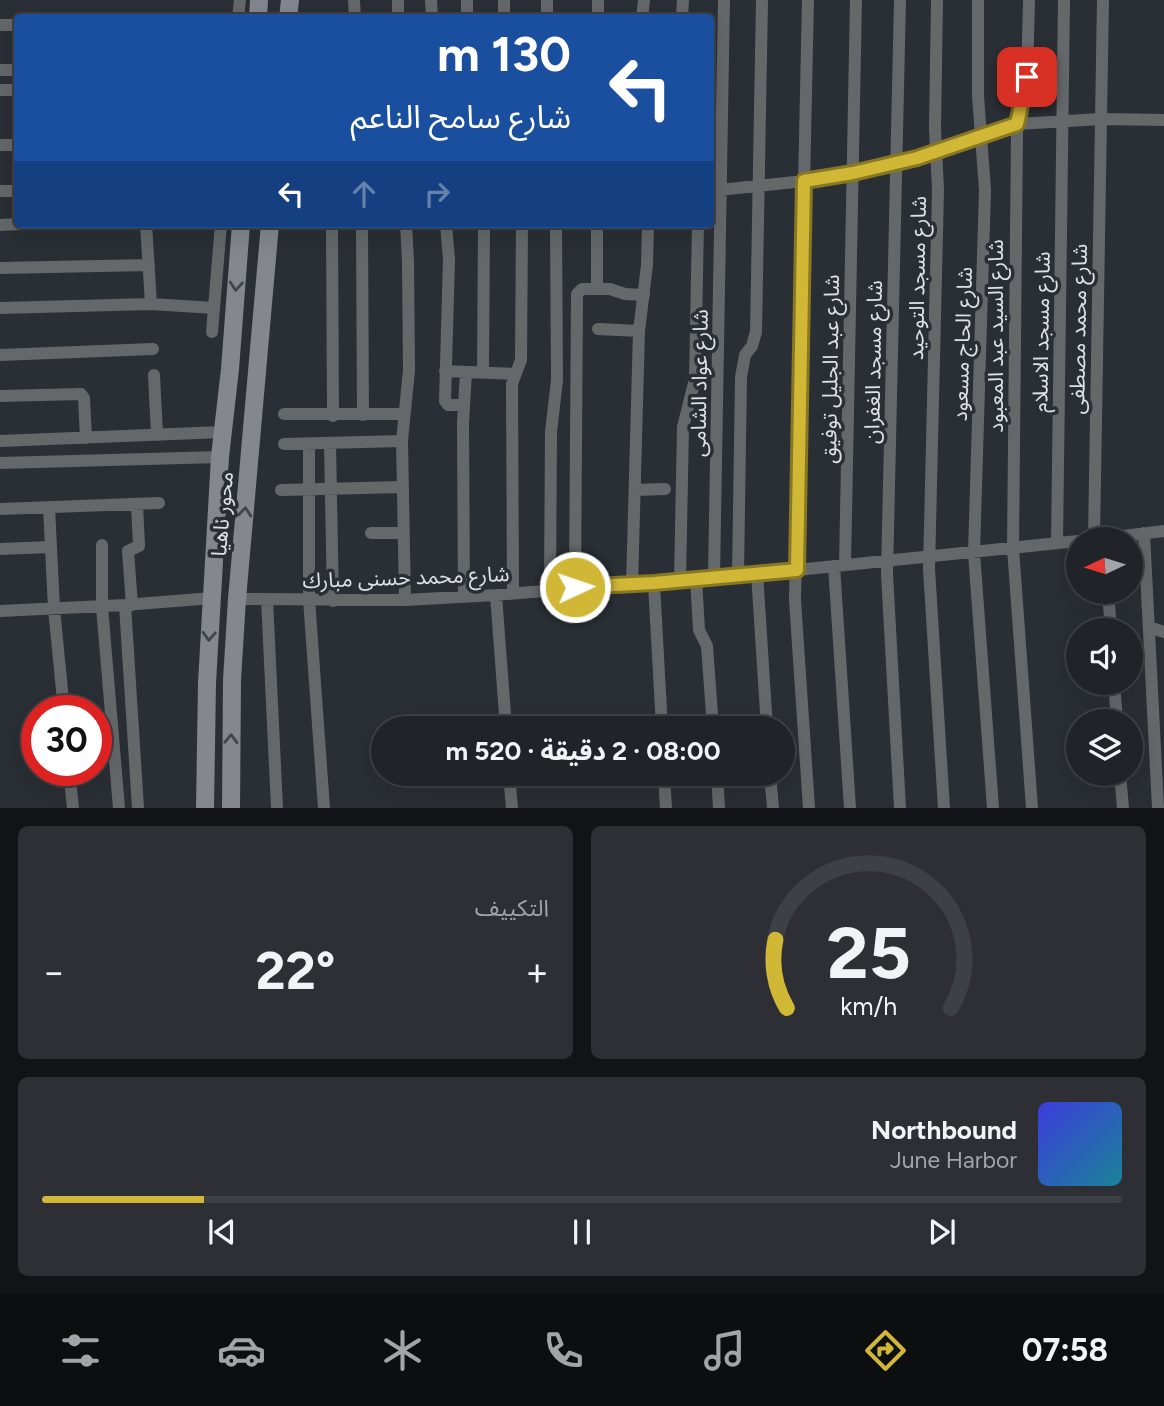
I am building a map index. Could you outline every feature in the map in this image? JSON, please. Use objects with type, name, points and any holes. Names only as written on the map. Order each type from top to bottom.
[{"type":"main road","name":"محور ناهيا","points":[[205,807],[206,683],[220,457],[241,228]]},
{"type":"main road","name":"محور ناهيا","points":[[231,807],[232,680],[237,599],[270,228]]},
{"type":"main road","points":[[212,598],[237,599]]},
{"type":"street","name":"شارع عواد الشامى","points":[[714,577],[716,191],[724,0]]},
{"type":"street","points":[[738,575],[741,377],[745,355],[752,346],[756,332],[762,0]]},
{"type":"street","points":[[808,0],[795,600],[809,807]]},
{"type":"street","name":"شارع عبد الجليل توفيق","points":[[850,807],[840,566],[856,0]]},
{"type":"street","name":"شارع مسجد الغفران","points":[[900,0],[887,561],[900,807]]},
{"type":"street","name":"شارع مسجد التوحيد","points":[[937,0],[935,129],[938,190],[929,557],[944,807]]},
{"type":"street","name":"شارع الحاج مسعود","points":[[978,0],[978,96],[985,190],[974,552],[993,807]]},
{"type":"street","name":"شارع السيد عبد المعبود","points":[[1030,0],[1026,90],[1017,124],[1013,548],[1032,807]]},
{"type":"street","name":"شارع مسجد الاسلام","points":[[1057,543],[1064,0]]},
{"type":"street","name":"شارع محمد مصطفى","points":[[1094,527],[1103,0]]},
{"type":"street","points":[[716,191],[853,173],[937,153],[1017,124],[1101,119],[1164,120]]},
{"type":"street","points":[[146,228],[151,304]]},
{"type":"street","points":[[212,332],[221,228]]},
{"type":"street","points":[[332,228],[333,416]]},
{"type":"street","points":[[362,228],[363,415]]},
{"type":"street","points":[[405,600],[402,441],[409,370],[406,228]]},
{"type":"street","points":[[446,228],[449,259],[445,403],[464,405]]},
{"type":"street","points":[[483,373],[484,228]]},
{"type":"street","points":[[513,593],[512,384],[521,360],[522,228]]},
{"type":"street","points":[[550,590],[551,432],[557,380],[556,228]]},
{"type":"street","points":[[597,228],[597,289]]},
{"type":"street","points":[[632,584],[639,331],[647,265],[648,228]]},
{"type":"street","points":[[680,581],[684,416],[695,379],[698,228]]},
{"type":"street","points":[[0,268],[149,265]]},
{"type":"street","points":[[575,587],[578,292],[582,289],[614,289],[625,294],[644,295]]},
{"type":"street","points":[[0,309],[151,304],[214,308]]},
{"type":"street","points":[[598,329],[639,331]]},
{"type":"street","points":[[0,355],[153,349]]},
{"type":"street","points":[[445,371],[515,374]]},
{"type":"street","points":[[464,597],[466,372]]},
{"type":"street","points":[[153,375],[157,435]]},
{"type":"street","points":[[0,396],[78,392],[84,398],[86,438]]},
{"type":"street","points":[[284,414],[403,414]]},
{"type":"street","points":[[0,441],[222,432]]},
{"type":"street","points":[[284,444],[402,441]]},
{"type":"street","points":[[330,443],[333,601]]},
{"type":"street","points":[[309,444],[309,600],[324,807]]},
{"type":"street","points":[[0,463],[220,457]]},
{"type":"street","points":[[281,490],[403,487]]},
{"type":"street","points":[[635,490],[665,489]]},
{"type":"street","points":[[0,509],[159,503]]},
{"type":"street","points":[[136,504],[139,546],[128,551],[128,605],[138,807]]},
{"type":"street","points":[[49,507],[54,609],[63,695]]},
{"type":"street","points":[[1158,807],[1144,533],[1164,531]]},
{"type":"street","points":[[371,533],[404,533]]},
{"type":"street","name":"شارع محمد حسنى مبارك","points":[[237,599],[405,600],[496,595],[680,581],[1066,542]]},
{"type":"street","points":[[102,545],[102,607],[119,807]]},
{"type":"street","points":[[0,549],[51,547]]},
{"type":"street","points":[[757,573],[766,716]]},
{"type":"street","points":[[696,579],[699,630],[707,646],[712,716]]},
{"type":"street","points":[[654,583],[661,716]]},
{"type":"street","points":[[496,595],[505,716]]},
{"type":"street","points":[[0,611],[102,607],[212,598]]},
{"type":"street","points":[[267,598],[277,807]]},
{"type":"street","points":[[1149,627],[1164,632]]},
{"type":"street","points":[[71,786],[73,807]]},
{"type":"street","points":[[510,786],[512,807]]},
{"type":"street","points":[[665,786],[666,807]]},
{"type":"street","points":[[717,786],[719,807]]},
{"type":"street","points":[[771,786],[773,807]]},
{"type":"street","points":[[1121,786],[1123,807]]},
{"type":"route","points":[[575,587],[797,570],[804,181],[853,173],[937,153],[1017,124],[1027,77]]}]
